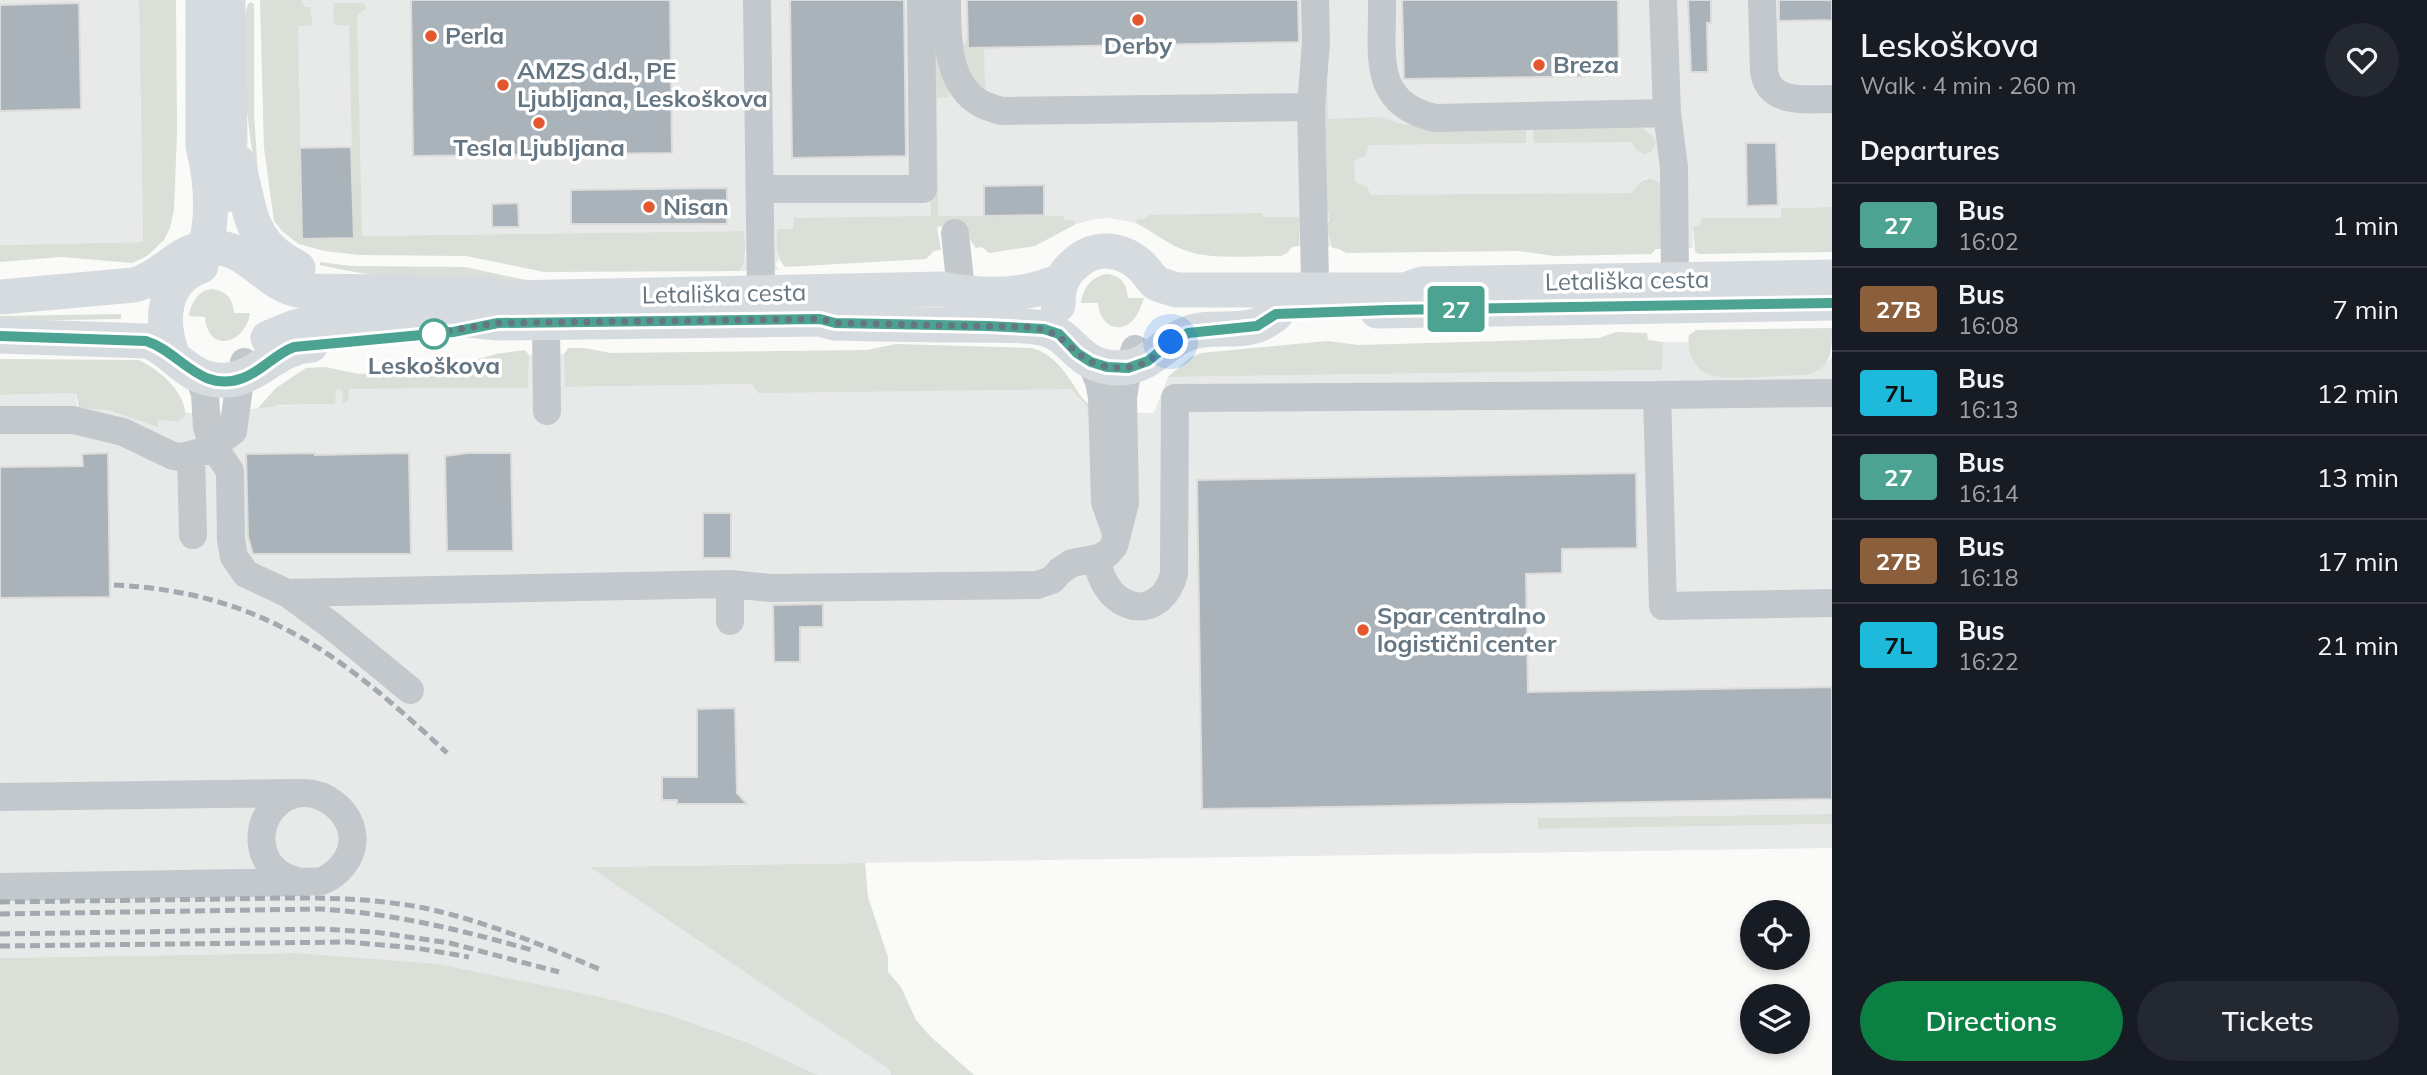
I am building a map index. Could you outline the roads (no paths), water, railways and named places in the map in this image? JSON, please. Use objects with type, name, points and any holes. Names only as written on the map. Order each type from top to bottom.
[{"type":"main road","points":[[202,0],[216,144],[225,164],[228,218],[243,255]]},
{"type":"main road","points":[[0,311],[135,306],[169,293],[180,280],[193,258],[209,218],[208,167],[216,144],[228,0]]},
{"type":"main road","points":[[216,144],[239,164],[253,224],[268,246],[296,267],[326,275],[366,280],[384,292]]},
{"type":"main road","name":"Letališka cesta","points":[[0,336],[135,339],[155,344],[168,341],[177,332],[191,349],[208,362],[229,366],[251,360],[295,327],[317,323],[451,318],[502,311],[951,285],[968,277],[1028,272],[1049,264],[1080,241],[1103,236],[1138,242],[1150,250],[1165,276],[1199,290],[1405,290],[1422,284]]},
{"type":"main road","name":"Letališka cesta","points":[[193,258],[227,249],[243,255],[273,290],[303,305],[488,304],[502,311],[546,323],[820,319],[835,323],[1028,327],[1052,331],[1080,259],[1093,253],[1109,251],[1125,254],[1140,265],[1157,284],[1165,276],[1181,275],[1405,279],[1422,284],[1832,278]]},
{"type":"main road","points":[[0,297],[134,285],[153,279],[193,258]]},
{"type":"main road","name":"Letališka cesta","points":[[193,258],[208,264],[231,267],[250,281],[261,294],[273,290],[488,293],[502,311]]},
{"type":"main road","points":[[1162,323],[1166,311],[1165,276]]},
{"type":"main road","name":"Letališka cesta","points":[[951,285],[970,295],[1028,291],[1061,311],[1096,346],[1137,359],[1188,333],[1257,326],[1276,314]]},
{"type":"main road","points":[[199,376],[223,381],[251,360],[274,319],[273,290]]},
{"type":"main road","points":[[0,327],[135,326],[168,341],[169,293]]},
{"type":"main road","name":"Letališka cesta","points":[[1137,359],[1162,323],[1199,311],[1256,307],[1276,314],[1832,303]]},
{"type":"main road","name":"Letališka cesta","points":[[251,360],[251,375],[282,352],[294,347],[453,332],[502,311]]},
{"type":"main road","name":"Letališka cesta","points":[[1061,311],[1077,353],[1091,362]]},
{"type":"main road","name":"Letališka cesta","points":[[168,341],[184,366],[199,376]]},
{"type":"main road","points":[[1091,362],[1107,367],[1137,359]]},
{"type":"street","points":[[757,0],[761,294]]},
{"type":"street","points":[[760,189],[923,189],[921,0]]},
{"type":"street","points":[[947,0],[948,48],[964,85],[979,102],[1001,111],[1311,107]]},
{"type":"street","points":[[1315,0],[1311,107],[1315,279]]},
{"type":"street","points":[[1382,0],[1383,67],[1386,80],[1394,97],[1419,114],[1435,118],[1667,113]]},
{"type":"street","points":[[1663,0],[1667,113],[1674,167],[1675,280]]},
{"type":"street","points":[[1762,0],[1764,71],[1770,88],[1785,97],[1832,99]]},
{"type":"street","points":[[951,285],[955,233]]},
{"type":"street","points":[[546,323],[547,411]]},
{"type":"street","points":[[287,593],[730,584],[771,588],[1037,585],[1052,580],[1072,562],[1098,558],[1108,554],[1114,547],[1125,503],[1124,397],[1137,359]]},
{"type":"street","points":[[0,420],[73,420],[123,432],[173,456],[212,446],[236,425],[251,360]]},
{"type":"street","points":[[1091,362],[1102,397],[1105,502],[1116,533]]},
{"type":"street","points":[[199,376],[205,394],[207,427],[212,446],[230,471],[231,539],[234,557],[246,574],[287,593],[410,690]]},
{"type":"street","points":[[1098,558],[1101,575],[1118,598],[1126,604],[1140,608],[1151,606],[1161,600],[1171,586],[1174,574],[1175,398],[1832,393]]},
{"type":"street","points":[[1657,395],[1663,606],[1832,603]]},
{"type":"street","points":[[193,535],[212,446]]},
{"type":"street","points":[[730,584],[730,621]]},
{"type":"street","points":[[300,882],[282,876],[271,867],[264,855],[261,841],[267,815],[276,804],[301,793]]},
{"type":"street","points":[[0,797],[315,793],[341,808],[352,834],[351,849],[345,863],[322,881],[0,887]]},
{"type":"railway","points":[[114,585],[167,590],[214,601],[257,616],[297,635],[372,687],[447,753]]},
{"type":"railway","points":[[0,902],[299,898],[374,901],[424,908],[469,920],[599,969]]},
{"type":"railway","points":[[0,914],[319,909],[374,914],[427,923],[532,950]]},
{"type":"railway","points":[[0,934],[320,929],[374,932],[450,943],[559,972]]},
{"type":"railway","points":[[0,946],[348,942],[416,948],[469,957]]},
{"type":"place","name":"Derby","points":[[1138,20]]},
{"type":"place","name":"Perla","points":[[431,36]]},
{"type":"place","name":"Breza","points":[[1539,65]]},
{"type":"place","name":"AMZS d.d., PE Ljubljana, Leskoškova","points":[[503,85]]},
{"type":"place","name":"Tesla Ljubljana","points":[[539,123]]},
{"type":"place","name":"Nisan","points":[[649,207]]},
{"type":"place","name":"Leskoškova","points":[[434,334]]},
{"type":"place","name":"Spar centralno logistični center","points":[[1363,630]]}]
